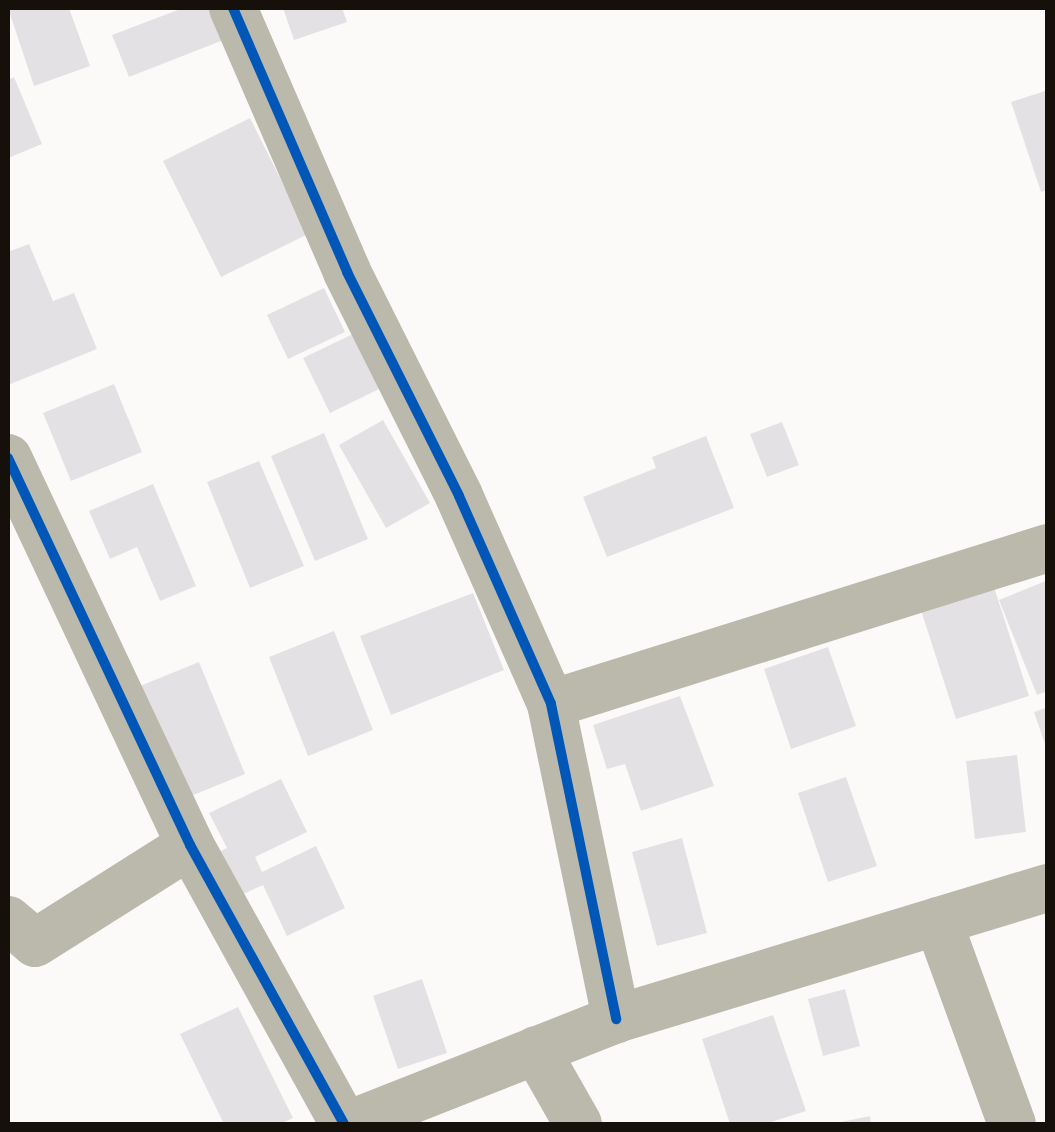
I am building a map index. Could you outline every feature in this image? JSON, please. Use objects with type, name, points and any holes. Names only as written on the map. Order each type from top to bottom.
[{"type":"street","points":[[234,8],[346,272],[459,496],[551,704],[616,1019]]},
{"type":"street","points":[[8,458],[190,844],[347,1124],[616,1019],[1048,888]]},
{"type":"street","points":[[551,704],[1048,548]]},
{"type":"street","points":[[8,920],[35,943],[190,844]]},
{"type":"street","points":[[938,922],[1012,1124]]},
{"type":"street","points":[[536,1050],[578,1124]]},
{"type":"building","points":[[8,8],[69,8],[90,66],[34,86]]},
{"type":"building","points":[[183,8],[220,8],[231,37],[129,77],[112,35]]},
{"type":"building","points":[[283,8],[342,8],[347,22],[294,40]]},
{"type":"building","points":[[14,77],[42,144],[8,158],[8,80]]},
{"type":"building","points":[[1048,90],[1048,190],[1041,192],[1011,102]]},
{"type":"building","points":[[250,118],[308,234],[221,277],[163,161]]},
{"type":"building","points":[[29,244],[53,301],[74,293],[97,349],[8,385],[8,252]]},
{"type":"building","points":[[324,288],[345,332],[288,359],[267,315]]},
{"type":"building","points":[[353,334],[379,389],[330,413],[303,358]]},
{"type":"building","points":[[114,384],[142,452],[71,481],[43,413]]},
{"type":"building","points":[[383,420],[430,503],[386,528],[339,445]]},
{"type":"building","points":[[782,422],[799,465],[767,477],[750,434]]},
{"type":"building","points":[[324,433],[368,539],[315,561],[271,456]]},
{"type":"building","points":[[706,436],[734,508],[607,557],[583,497],[656,468],[652,457]]},
{"type":"building","points":[[259,461],[304,566],[250,588],[207,482]]},
{"type":"building","points":[[153,484],[196,586],[160,601],[137,547],[110,559],[89,511]]},
{"type":"building","points":[[1048,580],[1048,691],[1037,695],[999,600]]},
{"type":"building","points":[[992,581],[1029,696],[956,719],[919,604]]},
{"type":"building","points":[[473,593],[504,670],[391,715],[360,636]]},
{"type":"building","points":[[334,631],[373,730],[308,756],[269,657]]},
{"type":"building","points":[[828,647],[856,726],[791,749],[764,669]]},
{"type":"building","points":[[199,662],[245,774],[181,800],[135,688]]},
{"type":"building","points":[[680,696],[714,786],[641,811],[625,764],[607,769],[593,725]]},
{"type":"building","points":[[1048,707],[1048,750],[1047,750],[1034,712]]},
{"type":"building","points":[[1017,755],[1026,832],[975,839],[966,761]]},
{"type":"building","points":[[846,777],[877,866],[828,882],[798,793]]},
{"type":"building","points":[[281,779],[307,832],[255,857],[262,872],[316,846],[345,908],[287,936],[263,885],[232,899],[211,856],[227,848],[209,813]]},
{"type":"building","points":[[682,838],[707,933],[657,946],[632,852]]},
{"type":"building","points":[[422,979],[447,1053],[398,1069],[373,996]]},
{"type":"building","points":[[845,989],[860,1046],[823,1056],[808,999]]},
{"type":"building","points":[[238,1007],[293,1118],[280,1124],[224,1124],[180,1034]]},
{"type":"building","points":[[773,1015],[806,1111],[765,1124],[730,1124],[702,1039]]},
{"type":"building","points":[[870,1116],[871,1124],[836,1123]]},
{"type":"cycle path","points":[[233,8],[347,272],[459,496],[551,704],[616,1019]]},
{"type":"cycle path","points":[[8,458],[190,845],[344,1124]]}]
